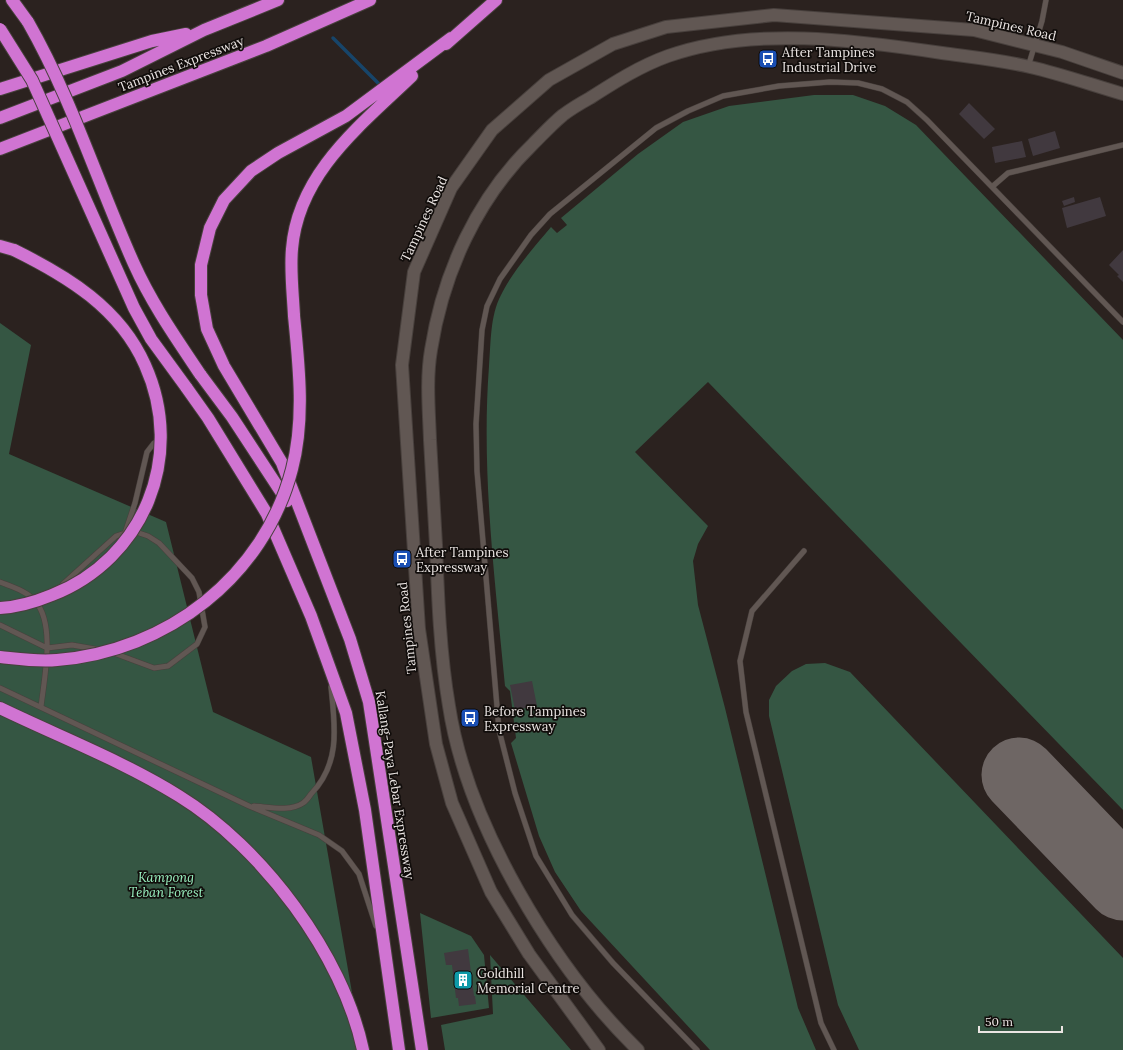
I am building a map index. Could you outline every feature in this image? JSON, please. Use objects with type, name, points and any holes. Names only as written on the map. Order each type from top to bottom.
[{"type":"highway","points":[[12,0],[28,22],[56,73],[143,283],[167,326],[232,417],[308,533]]},
{"type":"highway","name":"Tampines Expressway","points":[[0,118],[122,71],[204,30],[278,0]]},
{"type":"highway","name":"Tampines Expressway","points":[[0,149],[266,46],[370,0]]},
{"type":"highway","points":[[0,657],[30,661],[57,660],[87,656],[122,647],[150,637],[183,619],[215,594],[246,563],[266,533],[283,499],[297,444],[299,365],[294,316],[292,249],[299,211],[316,175],[343,141],[452,38],[496,0]]},
{"type":"highway","points":[[0,29],[32,80],[134,308],[152,339],[225,444],[267,514],[311,616],[346,713],[365,810],[399,1050]]},
{"type":"highway","points":[[0,89],[152,41],[204,30]]},
{"type":"highway","points":[[308,533],[282,463],[224,366],[207,329],[200,294],[201,265],[210,228],[224,200],[251,171],[278,153],[346,116],[452,38]]},
{"type":"highway","points":[[0,246],[14,250],[52,269],[81,288],[106,309],[126,333],[145,365],[154,392],[159,415],[160,454],[156,482],[148,505],[127,541],[104,566],[70,588],[15,608],[0,608]]},
{"type":"highway","name":"Kallang-Paya Lebar Expressway","points":[[308,533],[323,566],[350,639],[369,702],[422,1050]]},
{"type":"highway","points":[[0,708],[140,774],[174,793],[217,824],[248,852],[291,901],[326,955],[346,994],[363,1048]]},
{"type":"main road","name":"Tampines Road","points":[[599,1050],[529,954],[491,892],[452,803],[436,744],[419,629],[402,365],[414,272],[451,188],[492,130],[549,80],[613,44],[666,27],[781,15],[974,30],[1035,45],[1123,73]]},
{"type":"main road","points":[[638,1050],[628,1045],[586,992],[526,904],[500,856],[476,803],[449,708],[439,615],[429,407],[430,354],[446,283],[476,216],[512,164],[563,115],[621,77],[669,56],[712,45],[770,38],[874,44],[1028,66],[1123,94]]},
{"type":"lane","points":[[1028,66],[1035,45],[1046,0]]},
{"type":"lane","points":[[697,1050],[613,963],[572,915],[536,856],[515,793],[499,730],[477,471],[476,424],[481,337],[487,306],[500,279],[531,235],[550,214],[656,128],[688,110],[723,96],[779,86],[830,82],[858,83],[882,89],[907,102],[993,186],[1123,322]]},
{"type":"lane","points":[[993,186],[1008,173],[1123,145]]},
{"type":"lane","points":[[125,533],[135,504],[147,452],[154,443],[162,440]]},
{"type":"lane","points":[[0,625],[47,648],[72,645],[87,646],[123,655],[154,668],[168,666],[197,644],[205,627],[199,592],[192,578],[159,543],[148,536],[136,532],[116,536],[39,606]]},
{"type":"lane","points":[[804,551],[752,611],[740,661],[746,712],[821,1023],[834,1050]]},
{"type":"lane","points":[[0,582],[27,594],[39,606],[45,624],[47,648],[41,707]]},
{"type":"lane","points":[[249,806],[284,809],[302,804],[321,784],[332,760],[335,727],[330,670]]},
{"type":"lane","points":[[0,688],[249,806],[319,835],[342,851],[359,874],[383,945]]},
{"type":"green space","points":[[814,95],[853,95],[885,106],[916,125],[1123,340],[1123,810],[708,382],[635,452],[708,526],[698,544],[693,561],[698,605],[725,708],[798,1008],[816,1050],[710,1050],[581,911],[555,872],[539,836],[511,743],[516,738],[510,691],[505,686],[497,606],[490,526],[487,446],[487,406],[492,329],[497,303],[501,295],[517,268],[538,242],[551,227],[557,233],[567,225],[561,218],[638,154],[683,122],[729,106]]},
{"type":"green space","name":"Kampong Teban Forest","points":[[0,323],[31,345],[9,454],[166,522],[213,712],[311,757],[362,1050],[0,1050]]},
{"type":"green space","points":[[825,663],[850,672],[1123,958],[1123,1050],[859,1050],[838,1005],[769,716],[769,700],[776,686],[792,671],[806,664]]},
{"type":"green space","points":[[420,913],[471,936],[484,955],[489,1008],[431,1018]]},
{"type":"green space","points":[[490,955],[571,1050],[445,1050],[441,1025],[493,1014]]},
{"type":"building","points":[[969,103],[995,129],[984,139],[959,114]]},
{"type":"building","points":[[1055,131],[1060,148],[1033,156],[1028,139]]},
{"type":"building","points":[[1022,141],[1026,157],[995,163],[992,147]]},
{"type":"building","points":[[1074,197],[1075,202],[1064,206],[1062,201]]},
{"type":"building","points":[[1100,197],[1106,216],[1067,228],[1062,208]]},
{"type":"building","points":[[1123,250],[1123,282],[1117,276],[1119,275],[1109,265]]},
{"type":"building","points":[[532,681],[537,706],[515,710],[510,685]]},
{"type":"building","name":"Goldhill Memorial Centre","points":[[468,949],[476,1004],[459,1006],[458,998],[456,998],[452,965],[446,965],[444,953]]},
{"type":"waterway","points":[[333,38],[379,84]]},
{"type":"runway","points":[[1019,775],[1123,883]]},
{"type":"place","name":"After Tampines Industrial Drive","points":[[768,59]]},
{"type":"place","name":"After Tampines Expressway","points":[[402,559]]},
{"type":"place","name":"Before Tampines Expressway","points":[[470,718]]},
{"type":"place","name":"Goldhill Memorial Centre","points":[[463,980]]}]
